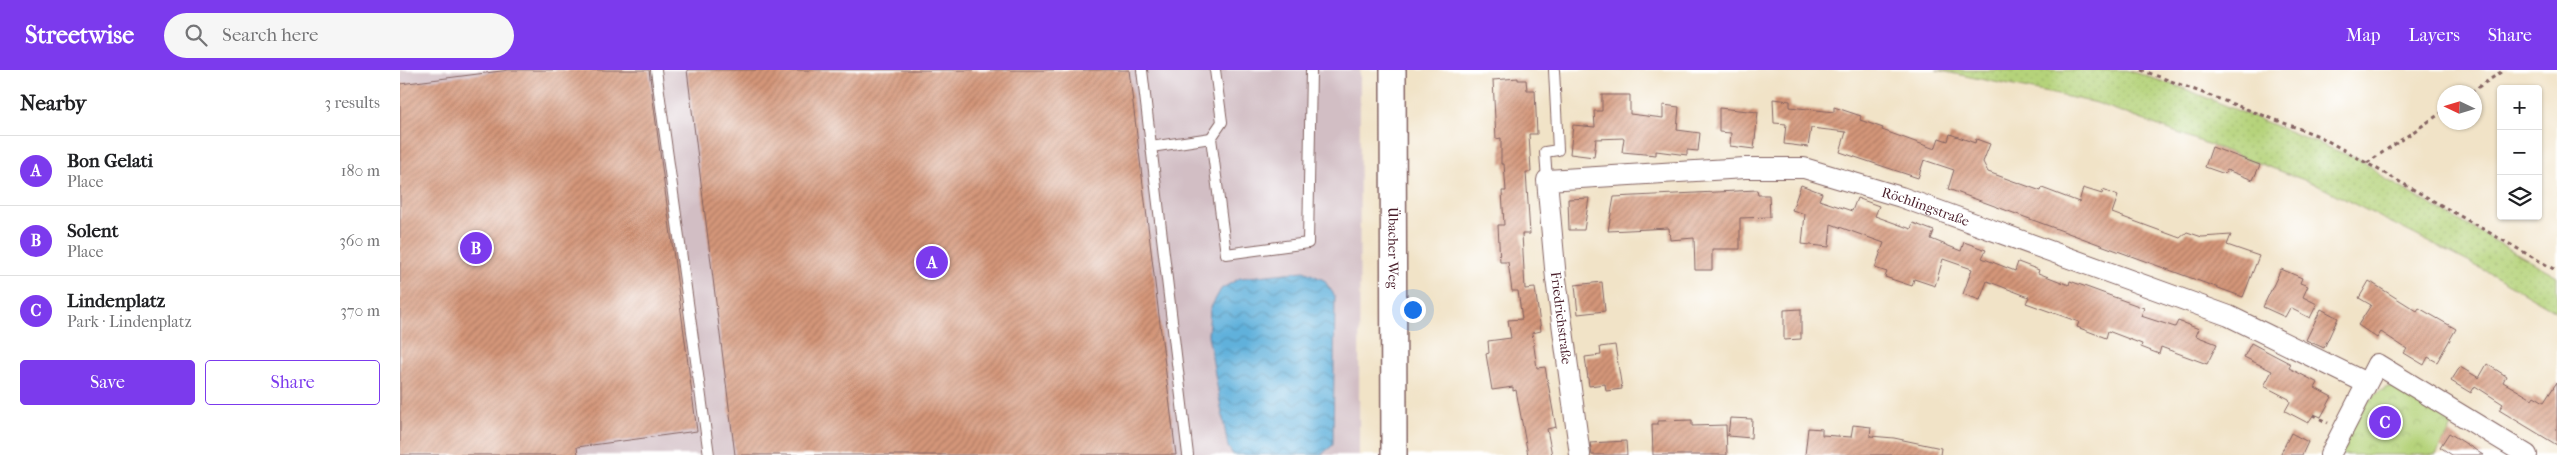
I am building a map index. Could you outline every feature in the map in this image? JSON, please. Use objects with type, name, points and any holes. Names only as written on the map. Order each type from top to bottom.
[{"type":"street","name":"Übacher Weg","points":[[1393,70],[1394,455]]},
{"type":"street","name":"Röchlingstraße","points":[[1547,180],[1745,168],[1804,168],[1901,197],[2228,316],[2366,383]]},
{"type":"street","name":"Friedrichstraße","points":[[1547,180],[1557,288],[1580,455]]},
{"type":"street","points":[[2330,455],[2377,364],[2527,455]]},
{"type":"lane","points":[[656,70],[709,455]]},
{"type":"lane","points":[[1142,70],[1188,455]]},
{"type":"lane","points":[[1216,70],[1222,122],[1211,138],[1226,254],[1308,243],[1311,70]]},
{"type":"lane","points":[[1547,180],[1545,152],[1558,150],[1554,70]]},
{"type":"lane","points":[[1151,146],[1211,138]]},
{"type":"path","points":[[2141,70],[2319,136],[2557,271]]},
{"type":"path","points":[[2482,85],[2504,70]]},
{"type":"path","points":[[2367,163],[2437,116]]},
{"type":"shaded area","points":[[400,70],[1360,70],[1359,455],[400,455]]},
{"type":"green space","points":[[1936,70],[2126,70],[2180,87],[2367,163],[2382,177],[2557,276],[2557,312],[2488,272],[2315,184],[2097,103]]},
{"type":"green space","points":[[2391,386],[2455,421],[2436,455],[2340,455],[2365,405],[2372,397]]},
{"type":"water","points":[[1304,271],[1324,280],[1335,296],[1333,445],[1321,455],[1233,455],[1228,447],[1208,335],[1210,309],[1221,289],[1240,278]]},
{"type":"building","points":[[509,70],[649,70],[697,431],[577,447],[578,455],[400,455],[400,84]]},
{"type":"building","points":[[687,70],[1129,70],[1176,455],[735,455]]},
{"type":"building","points":[[1518,78],[1518,80],[1526,80],[1527,90],[1535,90],[1537,134],[1529,134],[1531,172],[1526,172],[1530,234],[1522,234],[1525,289],[1535,288],[1541,331],[1532,333],[1537,368],[1545,367],[1556,427],[1547,429],[1552,455],[1528,455],[1516,390],[1513,391],[1513,387],[1492,390],[1486,354],[1489,353],[1488,341],[1511,338],[1508,320],[1522,319],[1518,291],[1512,291],[1508,262],[1500,262],[1498,225],[1504,225],[1502,191],[1506,191],[1504,164],[1501,164],[1501,138],[1496,139],[1493,80]]},
{"type":"building","points":[[1602,95],[1630,95],[1630,114],[1663,118],[1663,105],[1679,107],[1677,130],[1700,133],[1698,151],[1687,150],[1687,155],[1656,151],[1656,155],[1622,152],[1624,138],[1596,139],[1594,157],[1570,154],[1573,125],[1595,127],[1594,111],[1602,111]]},
{"type":"building","points":[[1773,99],[1790,101],[1790,107],[1834,112],[1834,107],[1861,116],[1860,120],[1883,128],[1882,130],[1935,149],[1939,138],[1948,141],[1950,134],[1975,143],[1976,139],[1990,144],[1983,162],[1988,172],[2041,191],[2042,188],[2079,202],[2083,188],[2102,194],[2103,190],[2118,196],[2112,213],[2180,238],[2187,232],[2202,237],[2231,235],[2227,245],[2259,256],[2243,297],[1948,189],[1954,170],[1924,160],[1918,178],[1840,152],[1846,132],[1811,128],[1808,147],[1784,144],[1786,124],[1774,123]]},
{"type":"building","points":[[1719,108],[1758,112],[1754,149],[1730,146],[1731,133],[1719,132]]},
{"type":"building","points":[[2212,147],[2260,165],[2253,180],[2227,170],[2225,174],[2205,167]]},
{"type":"building","points":[[1801,185],[1822,193],[1819,200],[1852,211],[1857,198],[1879,206],[1875,216],[1911,229],[1913,223],[1934,231],[1931,239],[1961,251],[1964,242],[1986,250],[1982,258],[2015,271],[2018,262],[2039,270],[2038,273],[2069,285],[2070,281],[2144,308],[2141,316],[2175,327],[2178,321],[2199,329],[2196,336],[2217,344],[2207,364],[2161,347],[2159,354],[2141,347],[2142,344],[2108,331],[2106,338],[2077,327],[2079,322],[2026,303],[2029,297],[1987,281],[1980,300],[1963,294],[1972,269],[1943,259],[1935,286],[1914,279],[1912,286],[1885,277],[1887,272],[1875,268],[1884,243],[1831,224],[1829,247],[1802,244],[1805,214],[1792,210]]},
{"type":"building","points":[[1757,190],[1758,195],[1769,195],[1770,217],[1740,218],[1740,249],[1712,249],[1712,270],[1695,270],[1694,238],[1670,240],[1669,228],[1608,231],[1614,197]]},
{"type":"building","points":[[1589,198],[1584,230],[1569,230],[1568,199]]},
{"type":"building","points":[[2281,269],[2302,278],[2300,283],[2308,286],[2303,297],[2317,304],[2310,318],[2290,308],[2285,317],[2263,307]]},
{"type":"building","points":[[2369,281],[2417,311],[2419,308],[2456,329],[2437,362],[2428,357],[2424,365],[2404,353],[2407,349],[2381,332],[2377,338],[2358,325],[2371,305],[2359,298]]},
{"type":"building","points":[[1602,282],[1605,311],[1578,314],[1575,285]]},
{"type":"building","points":[[1801,309],[1801,339],[1784,340],[1784,310]]},
{"type":"building","points":[[2321,309],[2338,318],[2324,348],[2306,340]]},
{"type":"building","points":[[2251,343],[2291,364],[2289,368],[2318,383],[2315,388],[2332,397],[2321,417],[2314,414],[2308,423],[2285,411],[2290,402],[2289,399],[2264,386],[2272,371],[2244,357]]},
{"type":"building","points":[[1615,345],[1622,389],[1606,391],[1605,384],[1589,386],[1585,357],[1601,355],[1600,347]]},
{"type":"building","points":[[2487,364],[2506,376],[2503,382],[2532,399],[2534,396],[2544,402],[2557,382],[2557,445],[2499,410],[2503,404],[2475,386],[2471,393],[2451,381],[2460,367],[2479,378]]},
{"type":"building","points":[[1730,418],[1752,419],[1751,438],[1728,436]]},
{"type":"building","points":[[1692,420],[1692,426],[1726,425],[1727,455],[1653,455],[1652,424],[1658,424],[1658,421]]},
{"type":"building","points":[[1853,425],[1871,427],[1870,436],[1894,438],[1941,448],[1940,455],[1805,455],[1808,428],[1822,429],[1822,435],[1851,437]]},
{"type":"building","points":[[2291,433],[2308,442],[2302,455],[2280,455]]},
{"type":"building","points":[[2449,433],[2483,455],[2452,455],[2440,447]]},
{"type":"building","points":[[1626,441],[1627,455],[1592,455],[1590,443]]},
{"type":"place","name":"Solent","points":[[476,248]]},
{"type":"place","name":"Bon Gelati","points":[[932,262]]},
{"type":"place","name":"Lindenplatz","points":[[2385,422]]}]
